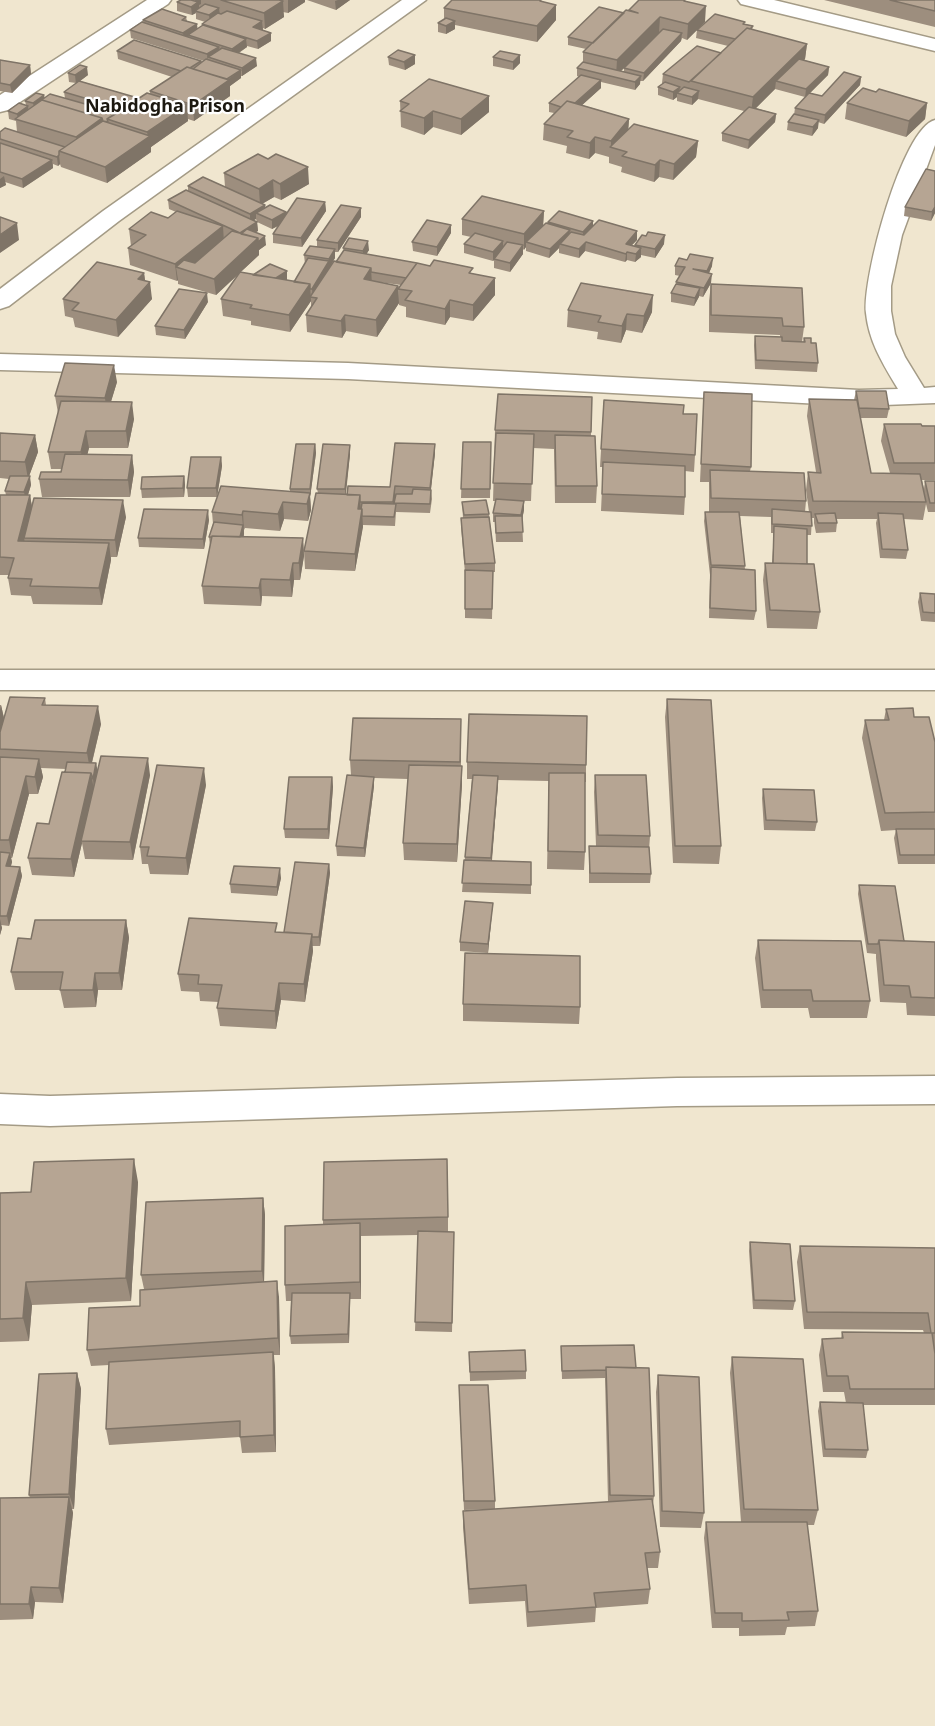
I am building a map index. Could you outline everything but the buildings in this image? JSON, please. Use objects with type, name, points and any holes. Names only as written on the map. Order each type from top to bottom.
[{"type":"street","points":[[0,105],[160,0]]},
{"type":"street","points":[[0,301],[111,216],[416,0]]},
{"type":"street","points":[[748,0],[935,45]]},
{"type":"street","points":[[925,395],[882,336],[878,301],[889,231],[926,139],[935,128]]},
{"type":"street","points":[[0,362],[348,370],[859,398],[925,395]]},
{"type":"street","points":[[0,680],[935,680]]},
{"type":"street","points":[[0,1109],[50,1111],[677,1092],[935,1090]]},
{"type":"district","name":"Nabidogha Prison","points":[[165,107]]}]
